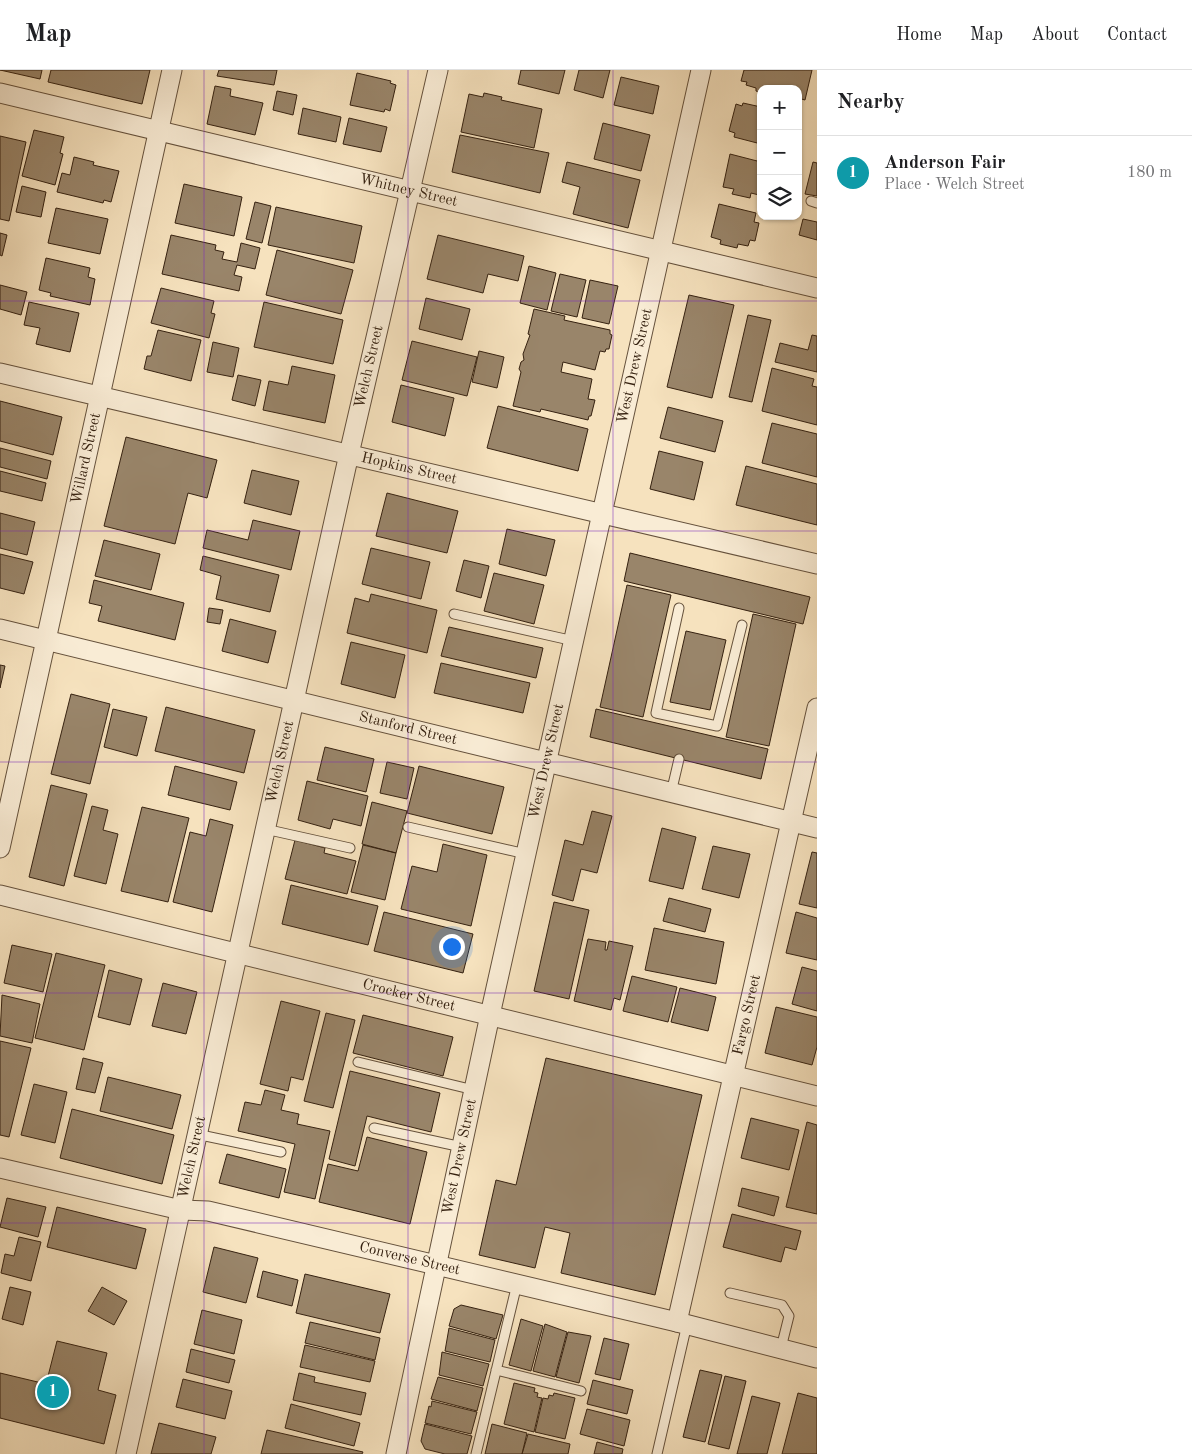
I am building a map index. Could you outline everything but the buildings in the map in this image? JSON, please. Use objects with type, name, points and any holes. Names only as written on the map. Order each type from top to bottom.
[{"type":"street","name":"Willard Street","points":[[0,848],[172,70]]},
{"type":"street","name":"Welch Street","points":[[126,1454],[236,953],[438,70]]},
{"type":"street","name":"West Drew Street","points":[[396,1454],[490,1015],[701,70]]},
{"type":"street","name":"Whitney Street","points":[[0,94],[817,288]]},
{"type":"street","name":"Hopkins Street","points":[[0,373],[817,564]]},
{"type":"street","name":"Stanford Street","points":[[0,629],[817,828]]},
{"type":"street","name":"Fargo Street","points":[[682,1323],[734,1075],[817,708]]},
{"type":"street","name":"Crocker Street","points":[[0,895],[817,1096]]},
{"type":"street","name":"Converse Street","points":[[0,1168],[181,1210],[208,1211],[682,1323],[817,1358]]},
{"type":"lane","points":[[679,608],[656,713],[717,726],[742,625]]},
{"type":"lane","points":[[454,614],[574,641]]},
{"type":"lane","points":[[685,730],[688,720]]},
{"type":"lane","points":[[670,793],[679,759]]},
{"type":"lane","points":[[408,827],[526,854]]},
{"type":"lane","points":[[265,828],[350,848]]},
{"type":"lane","points":[[358,1062],[474,1090]]},
{"type":"lane","points":[[374,1128],[462,1148]]},
{"type":"lane","points":[[196,1134],[281,1152]]},
{"type":"lane","points":[[476,1454],[517,1284]]},
{"type":"lane","points":[[730,1292],[782,1305],[786,1309],[789,1316],[781,1348]]},
{"type":"lane","points":[[657,1454],[682,1323]]},
{"type":"lane","points":[[496,1370],[581,1391]]},
{"type":"place","name":"Anderson Fair","points":[[53,1392]]}]
